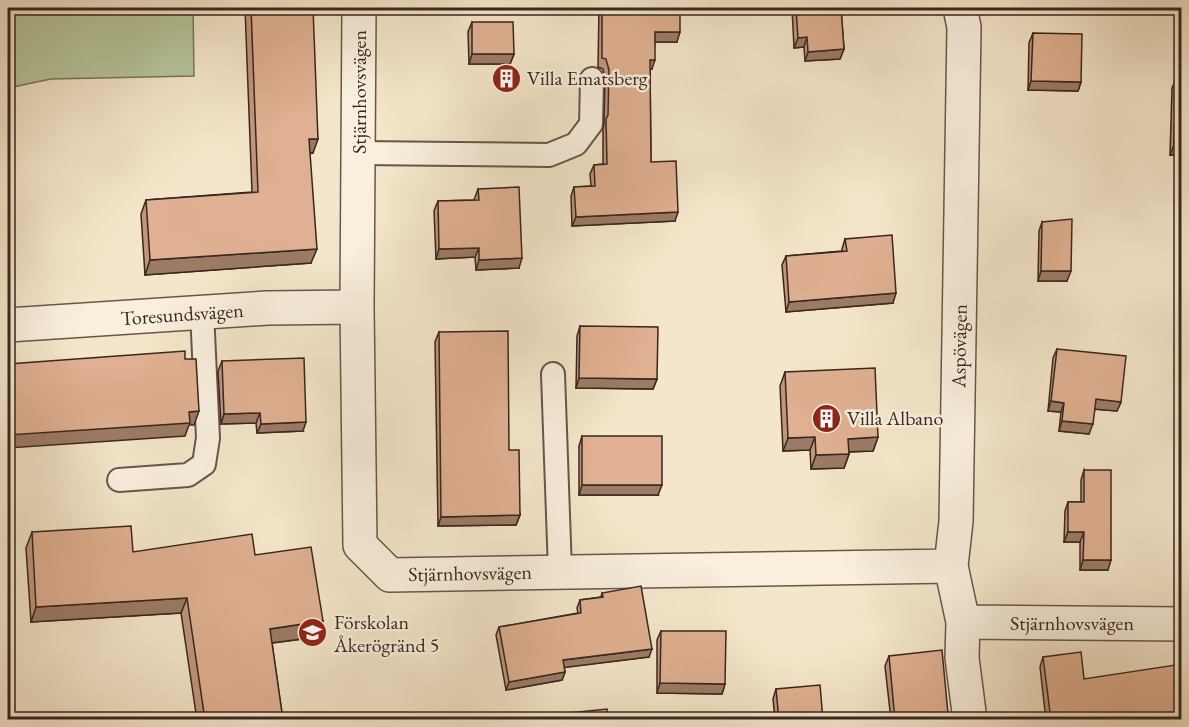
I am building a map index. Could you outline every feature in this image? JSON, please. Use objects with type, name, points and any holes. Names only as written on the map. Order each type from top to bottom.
[{"type":"street","name":"Stjärnhovsvägen","points":[[359,8],[357,307],[360,544],[390,575],[951,566]]},
{"type":"street","name":"Aspövägen","points":[[960,8],[964,27],[956,520],[951,566],[963,622],[962,658],[970,720]]},
{"type":"street","name":"Toresundsvägen","points":[[8,325],[267,308],[357,307]]},
{"type":"street","name":"Stjärnhovsvägen","points":[[963,622],[1182,624]]},
{"type":"lane","points":[[358,153],[549,155],[576,144],[591,124],[591,79]]},
{"type":"lane","points":[[119,480],[188,475],[204,464],[208,438],[202,312]]},
{"type":"lane","points":[[553,375],[560,571]]},
{"type":"green space","points":[[8,8],[193,8],[194,76],[51,79],[8,88]]},
{"type":"building","points":[[251,8],[313,8],[318,139],[309,139],[317,249],[150,260],[146,200],[258,192]]},
{"type":"building","points":[[602,8],[680,8],[680,32],[655,32],[655,60],[650,60],[651,162],[676,161],[678,212],[576,217],[574,187],[595,186],[594,165],[607,164],[606,119],[609,70],[606,59],[602,58]]},
{"type":"building","points":[[796,8],[841,8],[844,49],[808,52],[807,37],[798,38]]},
{"type":"building","points":[[1178,8],[1182,8],[1182,20],[1178,20]]},
{"type":"building","points":[[472,22],[513,22],[514,54],[472,54]]},
{"type":"building","points":[[1033,33],[1082,34],[1081,82],[1031,81]]},
{"type":"building","points":[[1176,79],[1182,79],[1182,145],[1174,145]]},
{"type":"building","points":[[519,187],[522,258],[479,260],[479,248],[439,249],[438,201],[479,200],[478,189]]},
{"type":"building","points":[[1072,219],[1071,271],[1041,271],[1042,222]]},
{"type":"building","points":[[892,235],[896,293],[789,302],[786,256],[847,251],[845,239]]},
{"type":"building","points":[[580,326],[658,327],[657,379],[579,378]]},
{"type":"building","points":[[508,331],[509,450],[519,450],[520,515],[441,517],[439,332]]},
{"type":"building","points":[[1057,349],[1126,356],[1121,402],[1096,399],[1093,424],[1062,421],[1064,403],[1051,401]]},
{"type":"building","points":[[185,351],[185,359],[196,359],[199,411],[189,412],[190,423],[8,435],[8,364]]},
{"type":"building","points":[[304,358],[306,422],[261,424],[260,413],[224,414],[222,361]]},
{"type":"building","name":"Villa Albano","points":[[875,368],[878,437],[848,439],[849,454],[816,455],[815,437],[788,438],[785,372]]},
{"type":"building","points":[[582,436],[662,436],[662,485],[582,485]]},
{"type":"building","points":[[1084,470],[1111,470],[1111,560],[1083,560],[1084,532],[1068,532],[1068,502],[1084,502]]},
{"type":"building","points":[[131,526],[133,552],[252,534],[255,555],[311,547],[323,621],[270,629],[283,720],[205,720],[187,598],[36,607],[32,532]]},
{"type":"building","points":[[641,586],[652,649],[563,660],[565,672],[509,682],[499,627],[581,613],[580,600],[603,597],[602,593]]},
{"type":"building","points":[[661,631],[726,631],[725,684],[660,683]]},
{"type":"building","points":[[942,650],[948,714],[895,720],[889,656]]},
{"type":"building","points":[[1081,652],[1084,679],[1182,664],[1182,715],[1155,720],[1051,720],[1043,657]]},
{"type":"building","points":[[820,685],[823,720],[779,720],[776,689]]},
{"type":"building","points":[[607,709],[608,720],[549,720],[549,715]]},
{"type":"place","name":"Villa Ematsberg","points":[[506,78]]},
{"type":"place","name":"Villa Albano","points":[[826,418]]},
{"type":"place","name":"Förskolan Åkerögränd 5","points":[[313,633]]}]
